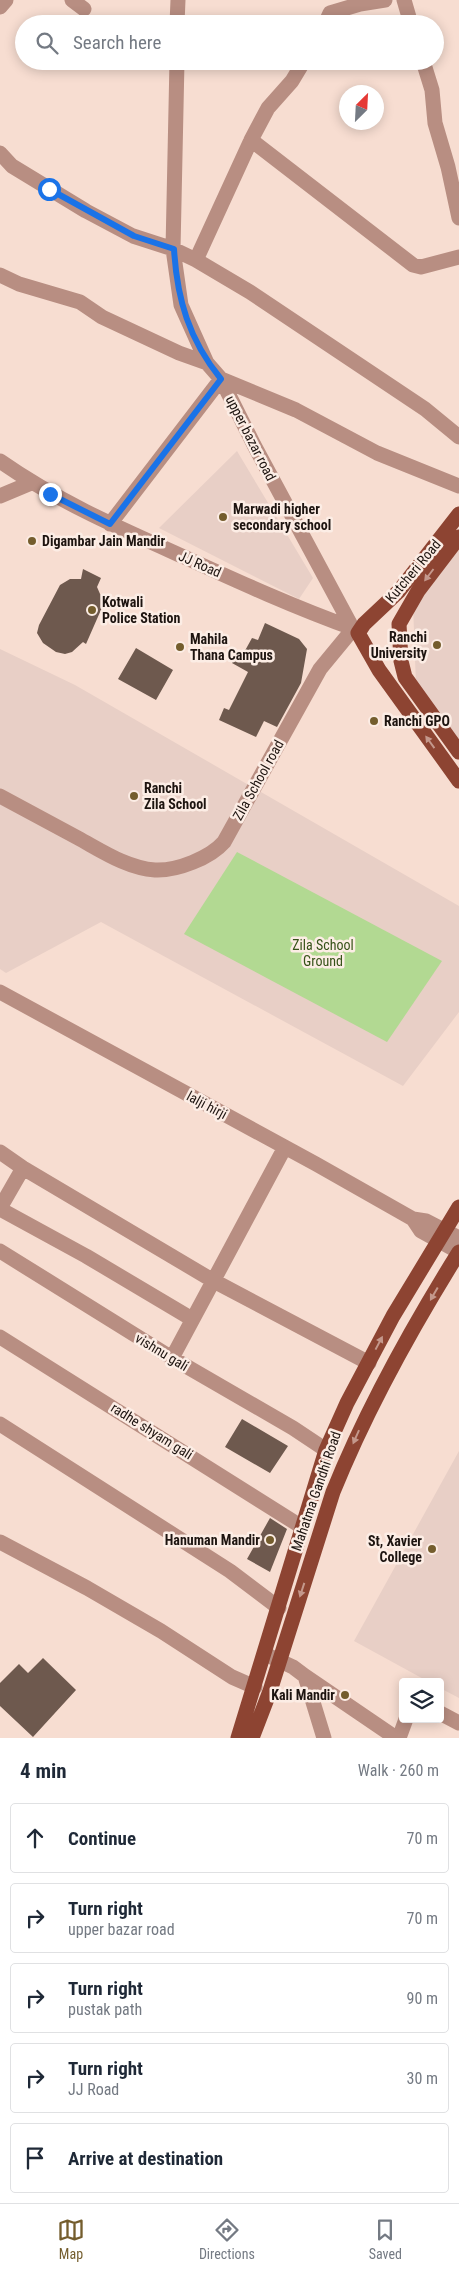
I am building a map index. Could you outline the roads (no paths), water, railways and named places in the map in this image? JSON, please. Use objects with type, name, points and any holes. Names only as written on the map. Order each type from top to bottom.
[{"type":"main road","name":"Kutcheri Road","points":[[356,630],[399,592],[459,514]]},
{"type":"main road","points":[[459,537],[418,591],[400,624],[405,677],[459,752]]},
{"type":"main road","points":[[356,630],[399,699],[459,781]]},
{"type":"main road","name":"Mahatma Gandhi Road","points":[[238,1738],[326,1450],[393,1316],[459,1207]]},
{"type":"main road","name":"Mahatma Gandhi Road","points":[[252,1738],[280,1661],[333,1492],[359,1431],[401,1351],[459,1252]]},
{"type":"street","points":[[0,7],[6,0]]},
{"type":"street","points":[[177,15],[178,0]]},
{"type":"street","points":[[329,15],[330,13],[360,4],[385,0]]},
{"type":"street","points":[[404,0],[409,15]]},
{"type":"street","name":"upper bazar road","points":[[177,70],[174,249],[181,304],[208,363],[221,379],[254,445],[356,630]]},
{"type":"street","points":[[196,260],[251,140],[268,108],[292,81],[299,70]]},
{"type":"street","points":[[426,70],[432,90],[435,123],[448,166],[459,218]]},
{"type":"street","points":[[251,140],[413,265],[421,267],[459,257]]},
{"type":"street","points":[[0,153],[12,166],[86,211],[134,236],[174,249],[196,260],[294,320],[425,409],[459,437]]},
{"type":"street","points":[[0,275],[19,284],[80,302],[102,318],[179,353],[208,363]]},
{"type":"street","points":[[110,524],[221,379],[296,410],[377,453],[459,486]]},
{"type":"street","name":"JJ Road","points":[[0,461],[31,483],[110,524],[231,578],[356,630]]},
{"type":"street","points":[[0,496],[31,483]]},
{"type":"street","name":"Zila School road","points":[[0,796],[123,862],[156,870],[186,864],[216,851],[224,842],[320,669],[356,630]]},
{"type":"street","name":"lalji hirji","points":[[0,992],[413,1219],[421,1231],[441,1235]]},
{"type":"street","points":[[172,1358],[212,1280],[285,1147]]},
{"type":"street","points":[[0,1152],[23,1168],[212,1280],[369,1363]]},
{"type":"street","points":[[23,1168],[0,1209],[86,1256],[192,1319]]},
{"type":"street","points":[[441,1235],[459,1238]]},
{"type":"street","points":[[441,1235],[459,1252]]},
{"type":"street","name":"vishnu gali","points":[[0,1252],[172,1358],[293,1428],[326,1450]]},
{"type":"street","name":"radhe shyam gali","points":[[0,1337],[302,1527]]},
{"type":"street","points":[[0,1424],[230,1571],[279,1608]]},
{"type":"street","points":[[0,1542],[87,1588],[161,1631],[232,1677],[255,1687]]},
{"type":"street","points":[[265,1654],[305,1676],[397,1738],[404,1723]]},
{"type":"street","points":[[305,1676],[324,1738]]},
{"type":"street","points":[[444,1715],[459,1723]]},
{"type":"place","name":"Marwadi higher secondary school","points":[[223,517]]},
{"type":"place","name":"Digambar Jain Mandir","points":[[32,541]]},
{"type":"place","name":"Kotwali Police Station","points":[[92,610]]},
{"type":"place","name":"Ranchi University","points":[[437,645]]},
{"type":"place","name":"Mahila Thana Campus","points":[[180,647]]},
{"type":"place","name":"Ranchi GPO","points":[[374,721]]},
{"type":"place","name":"Ranchi Zila School","points":[[134,796]]},
{"type":"place","name":"Hanuman Mandir","points":[[270,1540]]},
{"type":"place","name":"St, Xavier College","points":[[432,1549]]},
{"type":"place","name":"Kali Mandir","points":[[345,1695]]},
{"type":"park label","name":"Zila School Ground","points":[[323,954]]}]
